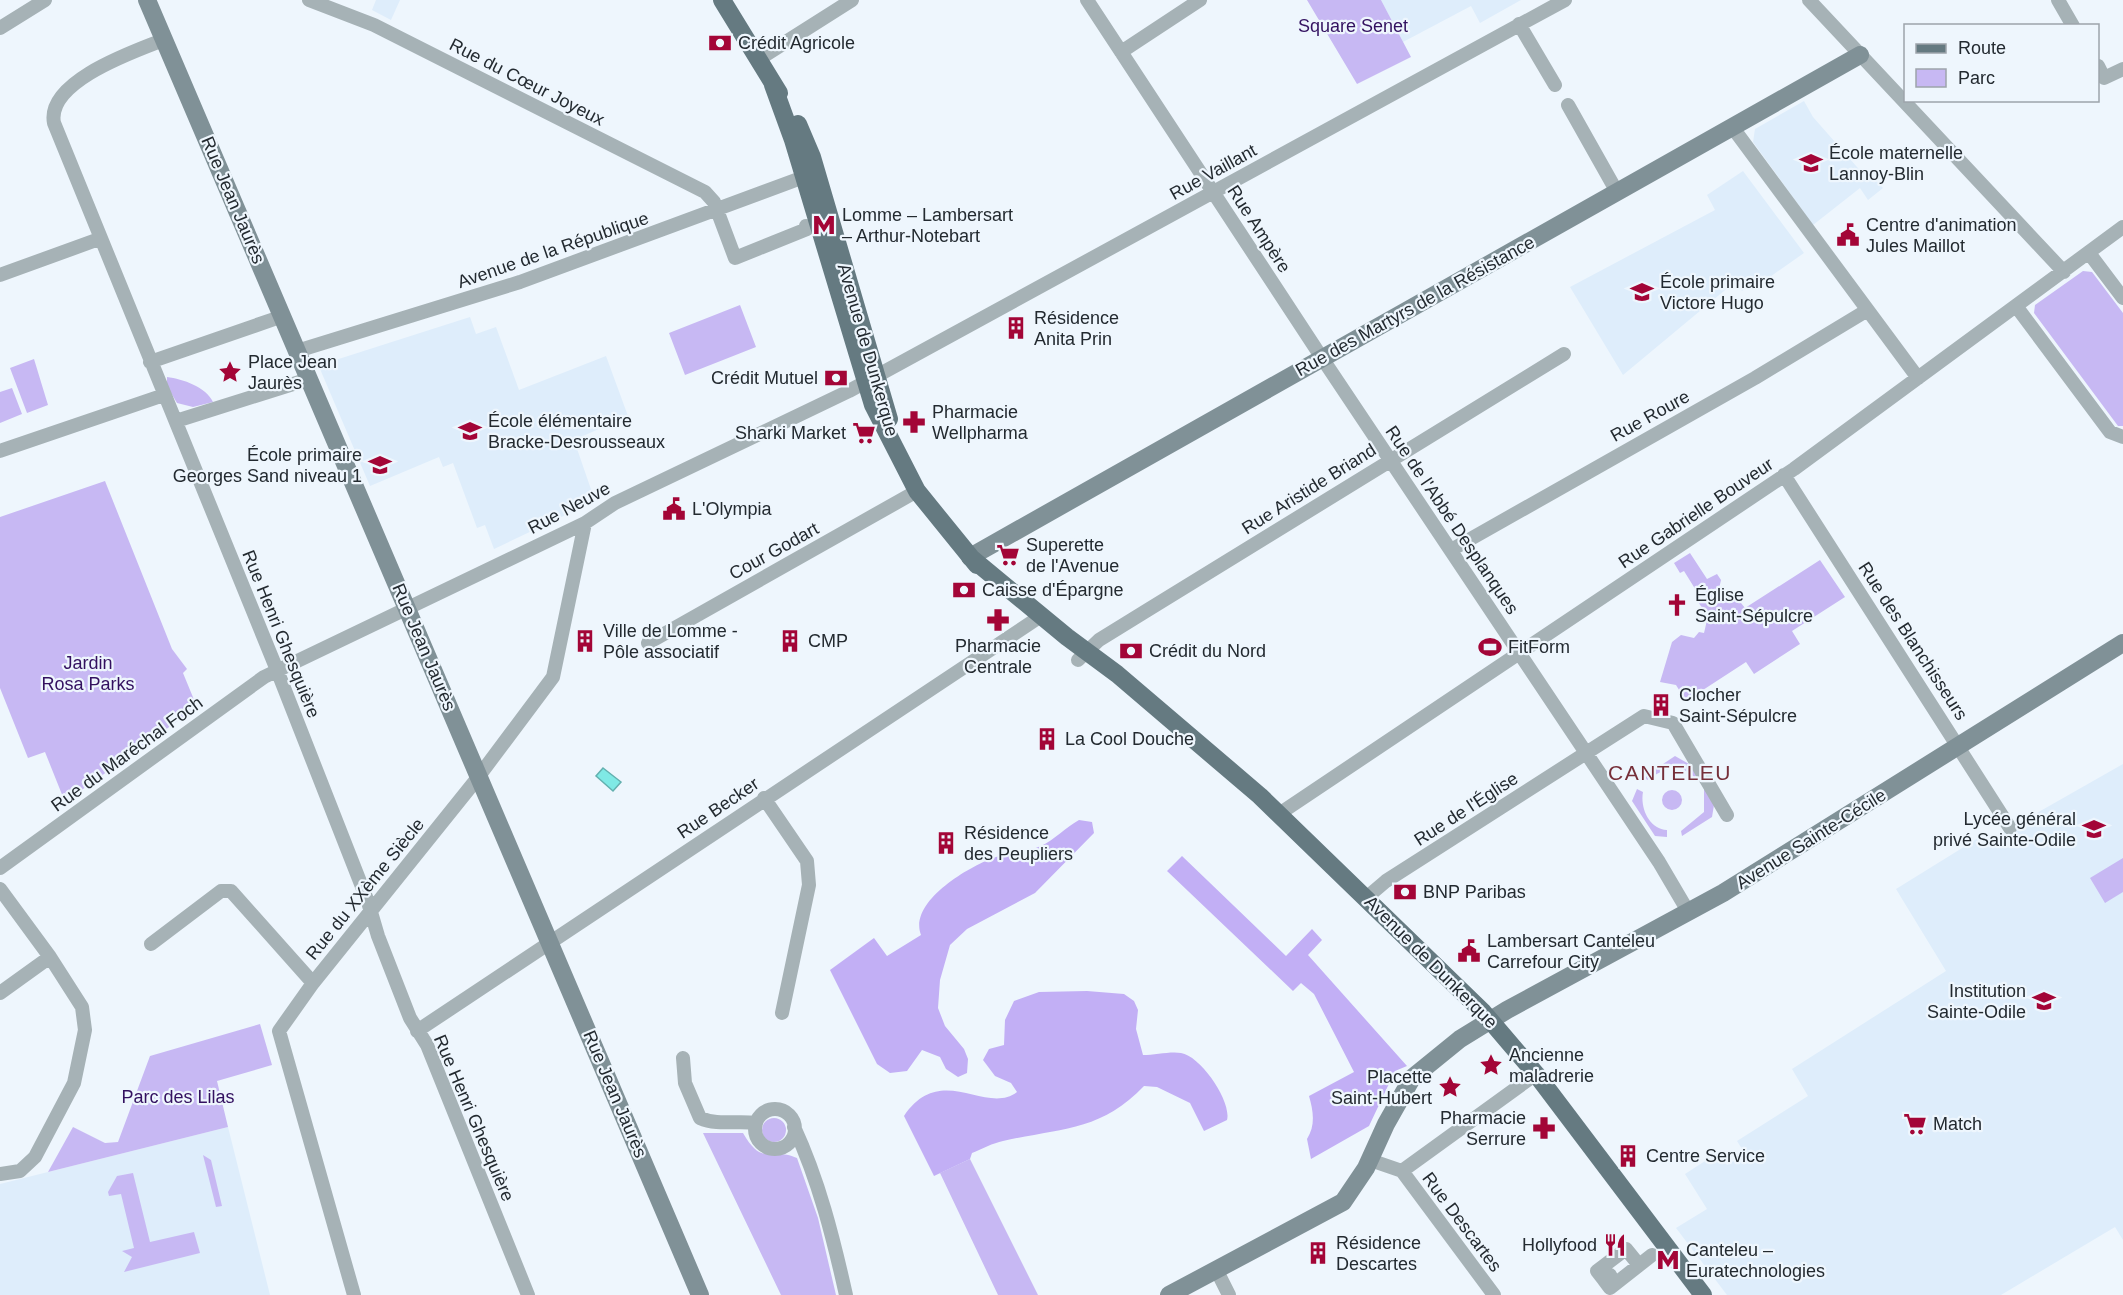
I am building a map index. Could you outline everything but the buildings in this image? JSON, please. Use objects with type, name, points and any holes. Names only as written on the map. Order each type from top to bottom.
[{"type":"main road","name":"Avenue de Dunkerque","points":[[722,0],[759,58],[773,85],[810,175],[895,450],[917,490],[970,557],[1036,619],[1168,719],[1279,814],[1491,1020],[1536,1074],[1703,1295]]},
{"type":"street","points":[[0,28],[45,0]]},
{"type":"street","name":"Rue Jean Jaurès","points":[[147,0],[700,1295]]},
{"type":"street","name":"Rue du Cœur Joyeux","points":[[309,0],[374,25],[705,192],[714,201],[717,210]]},
{"type":"street","points":[[759,58],[852,0]]},
{"type":"street","name":"Rue Ampère","points":[[1087,0],[1322,358]]},
{"type":"street","points":[[1120,52],[1200,0]]},
{"type":"street","name":"Rue Vaillant","points":[[871,378],[1564,0]]},
{"type":"street","points":[[1809,0],[1904,102]]},
{"type":"street","points":[[2058,0],[2072,24]]},
{"type":"street","points":[[1519,24],[1556,85]]},
{"type":"street","name":"Rue Henri Ghesquière","points":[[163,40],[111,62],[70,86],[55,106],[54,123],[99,239],[277,670],[371,912],[378,936],[417,1031],[427,1045],[528,1295]]},
{"type":"street","name":"Rue des Martyrs de la Résistance","points":[[970,557],[1860,55]]},
{"type":"street","points":[[2099,69],[2104,78],[2123,69]]},
{"type":"street","points":[[1904,102],[2064,272]]},
{"type":"street","points":[[1568,105],[1617,192]]},
{"type":"street","points":[[1733,128],[1866,311],[1918,378]]},
{"type":"street","name":"Avenue de la République","points":[[297,351],[492,291],[810,175]]},
{"type":"street","points":[[717,210],[735,258],[807,229],[806,226]]},
{"type":"street","name":"Rue Gabrielle Bouveur","points":[[1279,814],[1784,475],[2123,227]]},
{"type":"street","points":[[0,275],[99,239]]},
{"type":"street","points":[[2089,253],[2123,298]]},
{"type":"street","points":[[2016,306],[2110,432],[2123,437]]},
{"type":"street","name":"Rue Roure","points":[[1451,550],[1739,387],[1866,311]]},
{"type":"street","points":[[150,362],[283,316]]},
{"type":"street","name":"Rue Aristide Briand","points":[[1082,655],[1390,460],[1564,354]]},
{"type":"street","name":"Rue de l'Abbé Desplanques","points":[[1322,358],[1659,862],[1689,913]]},
{"type":"street","name":"Rue Neuve","points":[[277,670],[585,524],[615,503],[871,378]]},
{"type":"street","points":[[176,421],[309,379]]},
{"type":"street","points":[[0,451],[164,395]]},
{"type":"street","name":"Rue des Blanchisseurs","points":[[1784,475],[2010,828]]},
{"type":"street","name":"Cour Godart","points":[[648,642],[917,490]]},
{"type":"street","name":"Rue du XXème Siècle","points":[[354,1295],[279,1038],[281,1026],[479,776],[553,676],[585,524]]},
{"type":"street","name":"Rue Becker","points":[[417,1031],[1036,619]]},
{"type":"street","name":"Avenue Sainte-Cécile","points":[[1169,1295],[1343,1202],[1353,1191],[1412,1078],[1443,1052],[1491,1020],[1689,913],[1960,747],[2123,643]]},
{"type":"street","name":"Rue du Maréchal Foch","points":[[0,868],[264,677],[277,670]]},
{"type":"street","name":"Rue de l'Église","points":[[1366,898],[1386,881],[1644,716],[1673,723],[1727,815]]},
{"type":"street","points":[[765,798],[807,861],[809,885],[782,1013]]},
{"type":"street","points":[[0,889],[50,957],[82,1007],[85,1030],[74,1083],[35,1157],[20,1171],[0,1174]]},
{"type":"street","points":[[151,944],[221,891],[231,891],[313,983]]},
{"type":"street","points":[[0,993],[50,957]]},
{"type":"street","points":[[683,1058],[685,1083],[700,1118],[709,1122],[739,1120],[756,1123]]},
{"type":"street","points":[[1370,1160],[1402,1171],[1536,1074]]},
{"type":"street","points":[[794,1127],[792,1140],[776,1149],[759,1141],[756,1136],[756,1123],[764,1112],[777,1109],[789,1115],[814,1169],[832,1232],[846,1295]]},
{"type":"street","name":"Rue Descartes","points":[[1402,1171],[1494,1295]]},
{"type":"street","points":[[1639,1265],[1626,1249],[1597,1271],[1607,1278],[1610,1288],[1652,1255]]},
{"type":"street","points":[[1217,1271],[1228,1295]]},
{"type":"shaded area","points":[[376,0],[400,0],[391,20],[372,10]]},
{"type":"shaded area","points":[[1381,0],[1521,0],[1480,23],[1471,6],[1403,42]]},
{"type":"shaded area","name":"École maternelle Lannoy-Blin","points":[[1804,101],[1813,117],[1857,167],[1869,180],[1873,177],[1883,188],[1868,200],[1860,188],[1813,225],[1753,142],[1755,129]]},
{"type":"shaded area","points":[[1743,171],[1804,253],[1757,286],[1753,283],[1742,291],[1736,281],[1623,375],[1570,287],[1715,210],[1707,195]]},
{"type":"shaded area","name":"École élémentaire Bracke-Desrousseaux","points":[[470,317],[476,334],[496,327],[519,390],[606,356],[628,416],[574,440],[595,501],[494,549],[485,525],[477,528],[453,463],[443,467],[439,457],[370,486],[320,369],[323,364]]},
{"type":"shaded area","points":[[2123,764],[2123,1240],[2115,1227],[2001,1295],[1727,1295],[1676,1228],[1707,1209],[1685,1174],[1719,1152],[1727,1165],[1745,1154],[1737,1141],[1808,1096],[1792,1069],[1946,971],[1896,889],[1980,837],[1984,843]]},
{"type":"shaded area","points":[[1079,820],[1092,822],[1094,833],[1035,893],[967,929],[950,945],[940,980],[938,1008],[945,1026],[964,1049],[968,1059],[967,1073],[958,1077],[946,1069],[940,1057],[922,1050],[907,1071],[890,1073],[877,1064],[830,970],[874,938],[887,956],[921,935],[919,923],[923,910],[932,898],[957,877],[996,857],[1041,846]]},
{"type":"shaded area","points":[[1182,856],[1286,956],[1312,929],[1322,940],[1308,955],[1407,1066],[1395,1071],[1369,1126],[1311,1159],[1307,1139],[1313,1123],[1309,1096],[1354,1072],[1314,994],[1301,983],[1293,991],[1167,871]]},
{"type":"shaded area","points":[[1087,991],[1124,994],[1134,1001],[1138,1010],[1136,1029],[1143,1055],[1181,1053],[1197,1062],[1220,1092],[1225,1102],[1227,1120],[1204,1131],[1190,1103],[1157,1087],[1144,1086],[1128,1101],[1095,1120],[1061,1130],[995,1143],[972,1153],[970,1159],[934,1176],[904,1116],[918,1100],[933,1092],[963,1092],[991,1098],[1005,1098],[1017,1092],[1011,1083],[995,1076],[983,1060],[989,1049],[1004,1045],[1005,1020],[1014,1001],[1039,992]]},
{"type":"shaded area","points":[[228,1127],[270,1295],[0,1295],[0,1184]]},
{"type":"green space","name":"Square Senet","points":[[1307,0],[1381,0],[1411,57],[1357,84]]},
{"type":"green space","points":[[2083,271],[2092,272],[2123,313],[2123,426],[2118,426],[2034,313],[2035,305]]},
{"type":"green space","points":[[740,305],[756,347],[685,375],[669,333]]},
{"type":"green space","points":[[34,359],[48,405],[27,413],[10,368]]},
{"type":"green space","points":[[167,377],[193,385],[205,392],[213,402],[193,407],[177,403],[167,386]]},
{"type":"green space","points":[[12,388],[22,414],[0,423],[0,392]]},
{"type":"green space","name":"Jardin Rosa Parks","points":[[105,481],[172,649],[187,669],[183,673],[197,707],[65,802],[45,752],[28,758],[0,688],[0,517]]},
{"type":"green space","points":[[1690,553],[1707,579],[1717,574],[1721,580],[1718,593],[1727,601],[1737,598],[1745,608],[1820,560],[1845,597],[1792,631],[1800,644],[1754,674],[1746,662],[1686,701],[1676,685],[1660,682],[1672,642],[1681,635],[1694,638],[1699,632],[1704,633],[1708,616],[1698,602],[1702,600],[1684,571],[1680,573],[1674,563]]},
{"type":"green space","points":[[1675,756],[1689,764],[1697,776],[1694,777],[1676,768],[1665,770],[1647,780],[1645,776]]},
{"type":"green space","points":[[1704,788],[1714,805],[1712,817],[1682,836],[1681,831],[1704,812]]},
{"type":"green space","points":[[1637,789],[1643,792],[1643,805],[1647,817],[1655,826],[1667,830],[1667,837],[1655,836],[1632,801]]},
{"type":"green space","points":[[1672,790],[1679,793],[1682,800],[1679,807],[1672,810],[1665,807],[1662,800],[1665,793]]},
{"type":"green space","points":[[2123,858],[2123,892],[2105,903],[2090,878]]},
{"type":"green space","name":"Parc des Lilas","points":[[260,1024],[272,1065],[217,1081],[228,1127],[48,1172],[73,1127],[105,1143],[118,1142],[150,1056]]},
{"type":"green space","points":[[774,1118],[782,1122],[786,1130],[782,1138],[774,1142],[766,1138],[762,1130],[766,1122]]},
{"type":"green space","points":[[703,1133],[743,1133],[750,1144],[762,1153],[797,1158],[818,1218],[836,1295],[781,1295]]},
{"type":"green space","points":[[203,1155],[211,1160],[222,1206],[216,1207]]},
{"type":"green space","points":[[970,1159],[1038,1295],[998,1295],[940,1173]]},
{"type":"green space","points":[[133,1173],[150,1242],[194,1232],[200,1253],[124,1272],[132,1257],[122,1251],[134,1248],[121,1194],[109,1196],[108,1192],[117,1176]]},
{"type":"water","points":[[603,768],[621,782],[613,791],[596,776]]},
{"type":"place","name":"Crédit Agricole","points":[[720,43]]},
{"type":"place","name":"École maternelle Lannoy-Blin","points":[[1811,163]]},
{"type":"place","name":"Lomme – Lambersart – Arthur-Notebart","points":[[824,225]]},
{"type":"place","name":"Centre d'animation Jules Maillot","points":[[1848,235]]},
{"type":"place","name":"École primaire Victore Hugo","points":[[1642,292]]},
{"type":"place","name":"Résidence Anita Prin","points":[[1016,328]]},
{"type":"place","name":"Place Jean Jaurès","points":[[230,372]]},
{"type":"place","name":"Crédit Mutuel","points":[[836,378]]},
{"type":"place","name":"Pharmacie Wellpharma","points":[[914,422]]},
{"type":"place","name":"École élémentaire Bracke-Desrousseaux","points":[[470,431]]},
{"type":"place","name":"Sharki Market","points":[[864,433]]},
{"type":"place","name":"École primaire Georges Sand niveau 1","points":[[380,465]]},
{"type":"place","name":"L'Olympia","points":[[674,509]]},
{"type":"place","name":"Superette de l'Avenue","points":[[1008,555]]},
{"type":"place","name":"Caisse d'Épargne","points":[[964,590]]},
{"type":"place","name":"Église Saint-Sépulcre","points":[[1677,605]]},
{"type":"place","name":"Pharmacie Centrale","points":[[998,620]]},
{"type":"place","name":"Ville de Lomme - Pôle associatif","points":[[585,641]]},
{"type":"place","name":"CMP","points":[[790,641]]},
{"type":"place","name":"FitForm","points":[[1490,647]]},
{"type":"place","name":"Crédit du Nord","points":[[1131,651]]},
{"type":"place","name":"Clocher Saint-Sépulcre","points":[[1661,705]]},
{"type":"place","name":"La Cool Douche","points":[[1047,739]]},
{"type":"place","name":"Lycée général privé Sainte-Odile","points":[[2094,829]]},
{"type":"place","name":"Résidence des Peupliers","points":[[946,843]]},
{"type":"place","name":"BNP Paribas","points":[[1405,892]]},
{"type":"place","name":"Lambersart Canteleu Carrefour City","points":[[1469,951]]},
{"type":"place","name":"Institution Sainte-Odile","points":[[2044,1001]]},
{"type":"place","name":"Ancienne maladrerie","points":[[1491,1065]]},
{"type":"place","name":"Placette Saint-Hubert","points":[[1450,1087]]},
{"type":"place","name":"Match","points":[[1915,1124]]},
{"type":"place","name":"Pharmacie Serrure","points":[[1544,1128]]},
{"type":"place","name":"Centre Service","points":[[1628,1156]]},
{"type":"place","name":"Hollyfood","points":[[1615,1245]]},
{"type":"place","name":"Résidence Descartes","points":[[1318,1253]]},
{"type":"place","name":"Canteleu – Euratechnologies","points":[[1668,1260]]},
{"type":"district","name":"CANTELEU","points":[[1670,773]]}]
